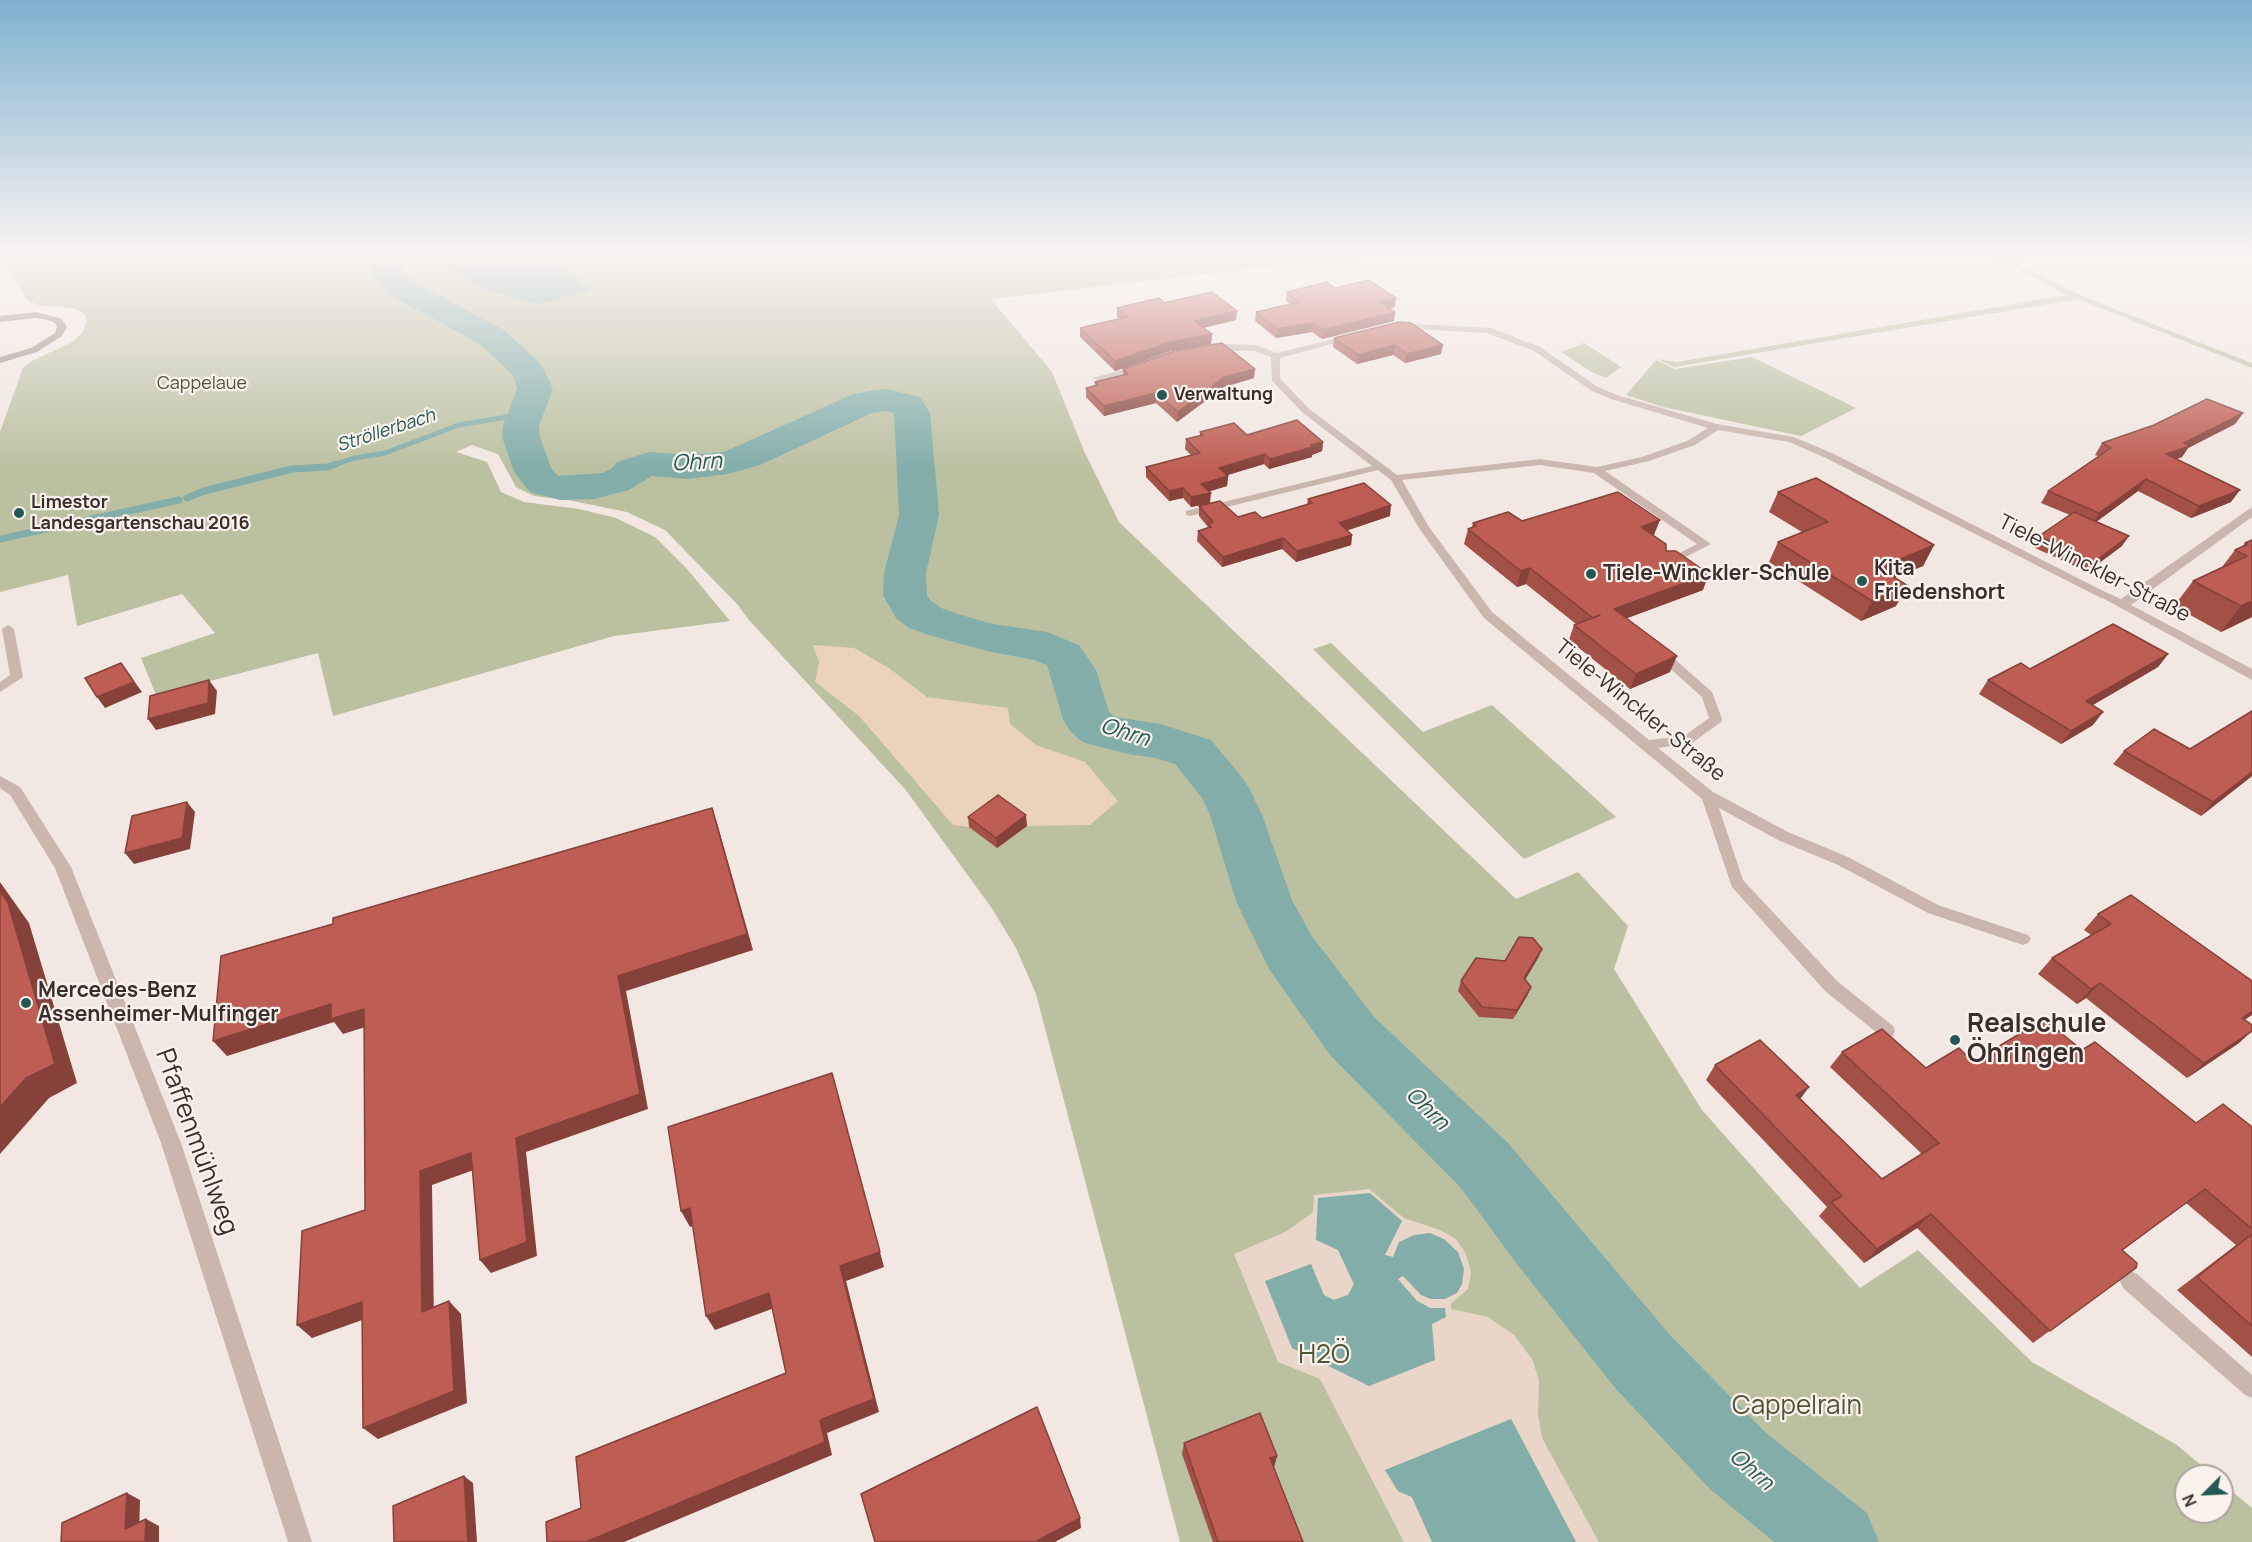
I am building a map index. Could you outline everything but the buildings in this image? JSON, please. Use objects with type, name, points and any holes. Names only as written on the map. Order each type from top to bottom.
[{"type":"main road","points":[[0,360],[34,350],[49,342],[58,334],[61,326]]},
{"type":"street","points":[[2122,605],[2252,511]]},
{"type":"street","name":"Tiele-Winckler-Straße","points":[[2105,596],[2252,675]]},
{"type":"street","name":"Pfaffenmühlweg","points":[[0,781],[15,791],[63,867],[171,1143],[300,1542]]},
{"type":"lane","name":"Tiele-Winckler-Straße","points":[[1391,327],[1439,326],[1488,330],[1537,349],[1595,389],[1614,397],[1716,426],[1791,439],[2105,596]]},
{"type":"lane","points":[[1195,352],[1223,347],[1251,348],[1276,356],[1366,332]]},
{"type":"lane","name":"Tiele-Winckler-Straße","points":[[1276,356],[1275,379],[1305,410],[1395,478],[1424,528],[1488,615],[1708,796],[1783,837],[1843,861],[1933,909],[2023,939]]},
{"type":"lane","points":[[1098,378],[1126,373],[1151,364]]},
{"type":"lane","points":[[1395,478],[1540,462],[1597,470],[1645,459],[1691,442],[1716,426]]},
{"type":"lane","points":[[1190,513],[1379,467]]},
{"type":"lane","points":[[1597,470],[1705,544],[1666,564]]},
{"type":"lane","points":[[0,688],[17,677],[8,629]]},
{"type":"lane","points":[[1645,746],[1687,740],[1716,719],[1708,695],[1649,644]]},
{"type":"lane","points":[[1708,796],[1737,883],[1831,986],[1887,1031]]},
{"type":"lane","points":[[2130,1281],[2252,1388]]},
{"type":"green space","points":[[85,326],[1014,326],[1052,372],[1084,451],[1119,522],[1516,899],[1578,872],[1628,926],[1614,969],[1702,1110],[1860,1288],[1918,1250],[2032,1362],[2177,1445],[2200,1464],[2174,1464],[2174,1524],[2234,1524],[2234,1493],[2252,1508],[2252,1542],[1180,1542],[1036,994],[1016,948],[991,907],[905,789],[748,619],[738,605],[665,530],[627,512],[568,500],[534,496],[516,487],[498,454],[472,445],[456,452],[487,462],[501,492],[524,502],[579,509],[616,518],[655,537],[687,569],[730,621],[614,636],[333,716],[318,653],[156,695],[141,658],[215,633],[182,594],[77,626],[68,575],[0,592],[0,432],[23,368],[32,361],[72,342],[82,333]]},
{"type":"green space","points":[[1887,326],[1918,326],[1674,367],[1657,359],[1677,362]]},
{"type":"green space","points":[[2146,326],[2158,326],[2252,363],[2252,368]]},
{"type":"green space","points":[[1584,343],[1621,367],[1606,378],[1590,371],[1561,352]]},
{"type":"green space","points":[[1752,357],[1856,408],[1801,436],[1663,407],[1626,395],[1656,360],[1675,369]]},
{"type":"green space","points":[[1331,643],[1423,732],[1492,705],[1616,817],[1524,859],[1313,649]]},
{"type":"sand","points":[[813,645],[854,648],[889,668],[927,697],[1008,708],[1010,724],[1036,745],[1085,762],[1118,801],[1090,825],[1027,826],[999,806],[969,827],[953,825],[859,716],[815,682],[819,662]]},
{"type":"shaded area","points":[[1369,1189],[1404,1218],[1440,1230],[1456,1239],[1466,1254],[1471,1273],[1468,1289],[1451,1304],[1451,1309],[1488,1317],[1514,1335],[1532,1359],[1539,1380],[1538,1415],[1542,1438],[1599,1542],[1576,1542],[1511,1419],[1385,1470],[1398,1491],[1412,1497],[1432,1542],[1404,1542],[1320,1379],[1278,1362],[1234,1254],[1287,1231],[1313,1212],[1314,1195]],"holes":[[[1402,1221],[1384,1255],[1393,1257],[1408,1283],[1403,1276],[1397,1279],[1406,1291],[1417,1301],[1430,1308],[1369,1386],[1265,1281],[1324,1295],[1334,1300],[1348,1295],[1354,1284],[1338,1250]]]},
{"type":"water","points":[[1370,1193],[1402,1221],[1385,1255],[1393,1257],[1399,1242],[1414,1235],[1430,1233],[1444,1239],[1458,1252],[1464,1269],[1462,1284],[1457,1293],[1445,1299],[1431,1299],[1421,1295],[1403,1276],[1398,1279],[1417,1301],[1430,1308],[1445,1308],[1446,1317],[1432,1324],[1435,1360],[1369,1386],[1292,1348],[1265,1281],[1311,1264],[1324,1295],[1334,1300],[1348,1295],[1354,1284],[1338,1250],[1316,1240],[1318,1198]]},
{"type":"water","points":[[1511,1419],[1576,1542],[1432,1542],[1412,1497],[1398,1491],[1385,1470]]},
{"type":"waterway","name":"Ohrn","points":[[473,326],[492,337],[529,371],[535,389],[521,426],[521,437],[533,472],[544,484],[560,488],[594,487],[615,482],[625,477],[631,470],[649,464],[687,467],[728,463],[747,457],[864,403],[886,400],[907,405],[912,413],[919,515],[905,573],[905,595],[912,608],[925,618],[945,625],[991,638],[1047,647],[1063,655],[1073,670],[1087,719],[1099,730],[1160,741],[1193,752],[1224,790],[1236,815],[1264,901],[1290,952],[1352,1036],[1485,1166],[1542,1240],[1643,1362],[1738,1461],[1838,1542]]},
{"type":"waterway","name":"Ströllerbach","points":[[331,466],[354,458],[385,453],[459,425],[525,414]]},
{"type":"waterway","name":"Ströllerbach","points":[[187,498],[204,491],[292,469],[327,467],[336,464]]},
{"type":"waterway","name":"Ströllerbach","points":[[0,539],[179,500]]},
{"type":"place","name":"Verwaltung","points":[[1162,395]]},
{"type":"place","name":"Limestor Landesgartenschau 2016","points":[[19,513]]},
{"type":"place","name":"Tiele-Winckler-Schule","points":[[1591,574]]},
{"type":"place","name":"Kita Friedenshort","points":[[1862,581]]},
{"type":"place","name":"Mercedes-Benz Assenheimer-Mulfinger","points":[[26,1003]]},
{"type":"place","name":"Realschule Öhringen","points":[[1955,1040]]},
{"type":"park label","name":"Cappelaue","points":[[202,384]]},
{"type":"park label","name":"H2Ö","points":[[1324,1356]]},
{"type":"park label","name":"Cappelrain","points":[[1797,1407]]}]
